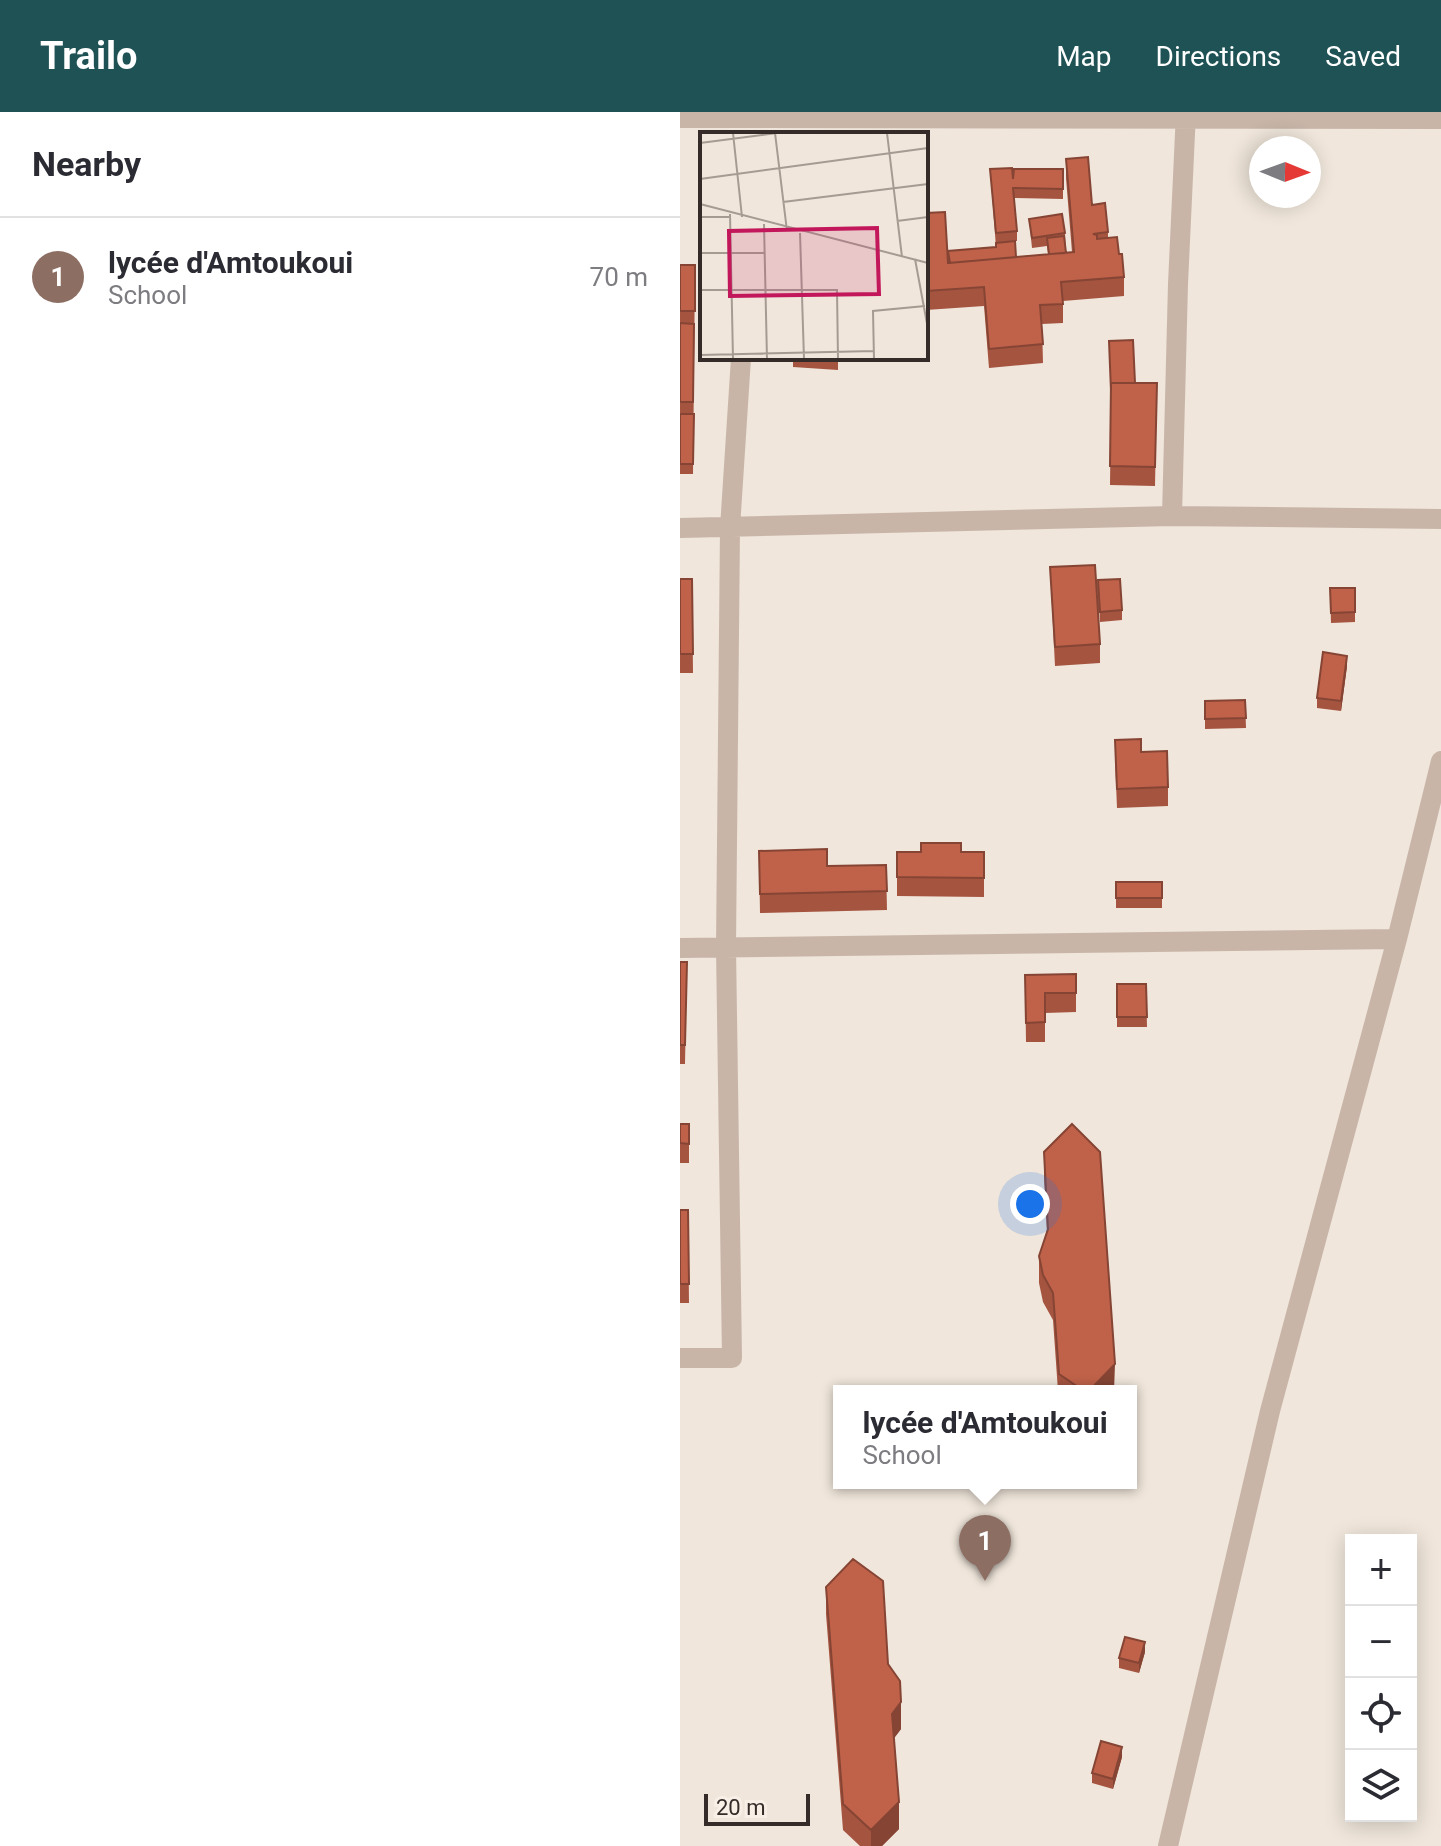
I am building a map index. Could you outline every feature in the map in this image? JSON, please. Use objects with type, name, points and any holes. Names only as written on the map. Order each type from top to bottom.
[{"type":"street","points":[[1172,516],[1186,115]]},
{"type":"street","points":[[680,118],[751,121],[1186,115],[1441,119]]},
{"type":"street","points":[[680,1358],[732,1358],[726,947],[730,528],[741,360]]},
{"type":"street","points":[[680,528],[1172,516],[1441,519]]},
{"type":"street","points":[[1168,1846],[1270,1411],[1397,939],[1441,761]]},
{"type":"street","points":[[680,948],[1397,939]]},
{"type":"building","points":[[1088,157],[1092,205],[1105,203],[1108,232],[1093,234],[1097,235],[1097,239],[1117,237],[1124,277],[1061,282],[1063,304],[1040,305],[1043,344],[989,349],[984,287],[928,291],[928,213],[945,212],[948,263],[1074,252],[1066,159]]},
{"type":"building","points":[[1012,168],[1013,179],[1014,169],[1063,169],[1063,189],[1013,188],[1017,231],[996,233],[990,169]]},
{"type":"building","points":[[1062,214],[1065,233],[1032,238],[1029,219]]},
{"type":"building","points":[[1064,236],[1066,253],[1049,254],[1047,238]]},
{"type":"building","points":[[1015,241],[1016,257],[950,263],[948,251],[996,247],[996,243]]},
{"type":"building","points":[[680,265],[695,265],[695,311],[680,311]]},
{"type":"building","points":[[680,323],[694,324],[693,402],[680,402]]},
{"type":"building","points":[[1133,340],[1135,383],[1111,383],[1111,391],[1109,341]]},
{"type":"building","points":[[1111,383],[1157,383],[1155,467],[1110,466]]},
{"type":"building","points":[[680,414],[694,414],[693,464],[680,464]]},
{"type":"building","points":[[1095,565],[1100,644],[1055,647],[1050,567]]},
{"type":"building","points":[[680,579],[692,579],[693,654],[680,654]]},
{"type":"building","points":[[1120,579],[1122,610],[1100,612],[1098,580]]},
{"type":"building","points":[[1330,588],[1355,588],[1355,612],[1331,613]]},
{"type":"building","points":[[1323,652],[1347,656],[1341,701],[1317,698]]},
{"type":"building","points":[[1245,700],[1246,718],[1205,719],[1205,701]]},
{"type":"building","points":[[1141,739],[1141,752],[1167,751],[1168,787],[1117,789],[1115,740]]},
{"type":"building","points":[[921,843],[961,843],[961,852],[984,852],[984,878],[897,877],[897,852],[921,852]]},
{"type":"building","points":[[827,849],[827,866],[886,865],[887,891],[760,894],[759,851]]},
{"type":"building","points":[[1116,882],[1162,882],[1162,898],[1116,898]]},
{"type":"building","points":[[680,962],[687,962],[685,1045],[680,1045]]},
{"type":"building","points":[[1076,974],[1076,993],[1045,993],[1045,1022],[1026,1023],[1025,975]]},
{"type":"building","points":[[1117,984],[1146,984],[1147,1017],[1117,1017]]},
{"type":"building","points":[[680,1124],[689,1124],[689,1144],[680,1143]]},
{"type":"building","points":[[1072,1124],[1100,1152],[1115,1364],[1095,1385],[1075,1385],[1059,1374],[1053,1293],[1043,1275],[1039,1256],[1048,1229],[1044,1152]]},
{"type":"building","points":[[680,1210],[688,1210],[689,1284],[680,1284]]},
{"type":"building","points":[[853,1559],[883,1581],[888,1664],[900,1681],[901,1702],[892,1714],[899,1802],[871,1830],[843,1804],[826,1587]]},
{"type":"building","points":[[1125,1637],[1145,1642],[1139,1663],[1119,1658]]},
{"type":"building","points":[[1101,1741],[1122,1747],[1113,1779],[1092,1773]]},
{"type":"place","name":"lycée d'Amtoukoui","points":[[985,1581]]}]
